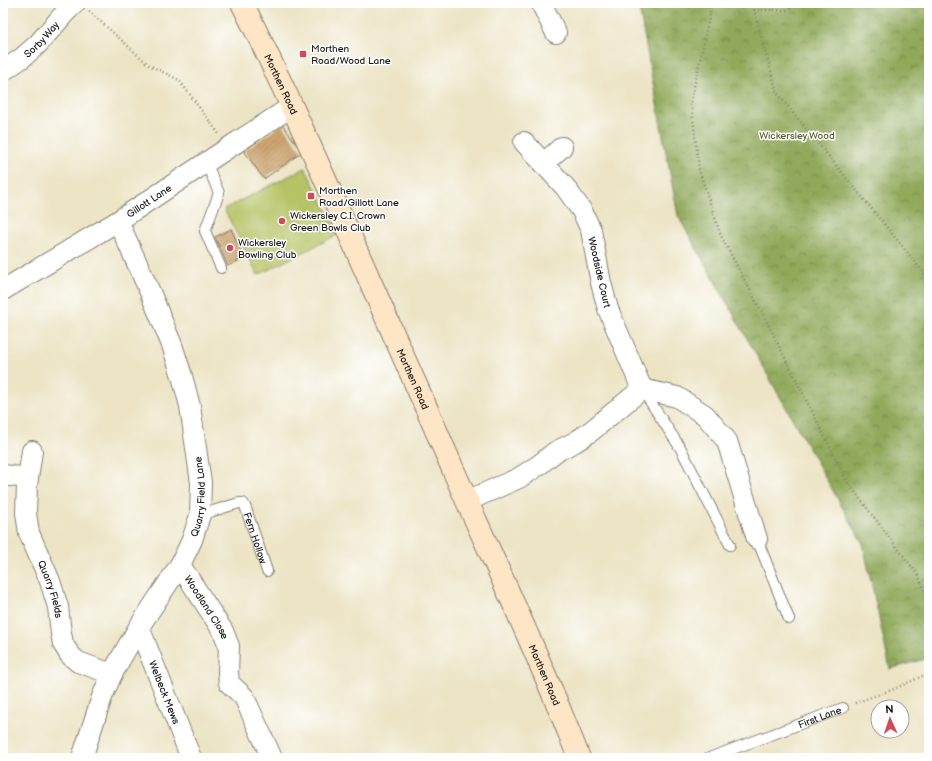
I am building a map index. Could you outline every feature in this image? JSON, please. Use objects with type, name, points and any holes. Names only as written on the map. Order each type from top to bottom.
[{"type":"main road","name":"Morthen Road","points":[[242,3],[316,158],[540,663],[579,758]]},
{"type":"street","points":[[541,3],[556,33]]},
{"type":"street","name":"Sorby Way","points":[[3,71],[22,58],[38,44],[64,14],[81,6]]},
{"type":"street","name":"Gillott Lane","points":[[3,290],[118,222],[206,162],[292,107]]},
{"type":"street","name":"Woodside Court","points":[[524,142],[565,187],[582,211],[591,230],[601,283],[608,309],[642,389]]},
{"type":"street","points":[[543,164],[562,147]]},
{"type":"street","name":"Quarry Field Lane","points":[[86,754],[102,697],[112,674],[139,627],[180,565],[192,540],[200,515],[201,483],[190,406],[182,376],[167,332],[118,222]]},
{"type":"street","points":[[467,501],[519,478],[540,465],[555,452],[590,432],[642,389],[678,397],[705,415],[726,441],[757,539]]},
{"type":"street","name":"Quarry Fields","points":[[32,451],[28,478],[26,513],[29,533],[50,581],[58,607],[63,644],[70,655],[78,662],[112,674]]},
{"type":"street","points":[[3,476],[28,478]]},
{"type":"street","name":"Woodland Close","points":[[180,565],[223,631],[229,646],[229,682],[244,696],[272,758]]},
{"type":"street","name":"Welbeck Mews","points":[[139,627],[191,758]]},
{"type":"lane","points":[[206,162],[219,193],[205,231],[221,268]]},
{"type":"lane","points":[[642,389],[681,449],[730,545]]},
{"type":"lane","name":"Fern Hollow","points":[[200,515],[243,503],[267,571]]},
{"type":"lane","points":[[757,539],[789,619]]},
{"type":"lane","name":"First Lane","points":[[709,758],[843,708]]},
{"type":"path","points":[[710,3],[710,14],[691,101],[699,170],[721,236],[765,318],[848,483],[918,575],[929,602]]},
{"type":"path","points":[[749,3],[754,10],[777,93],[929,279]]},
{"type":"path","points":[[754,10],[786,10],[802,3]]},
{"type":"path","points":[[81,6],[149,66],[179,80],[228,148]]},
{"type":"path","name":"First Lane","points":[[843,708],[894,689],[929,673]]},
{"type":"green space","name":"Wickersley Wood","points":[[638,3],[929,3],[929,658],[890,669],[863,544],[678,216]]},
{"type":"green space","name":"Wickersley C.I. Crown Green Bowls Club","points":[[305,168],[339,234],[258,275],[224,209]]},
{"type":"building","points":[[282,124],[302,152],[264,179],[244,151]]},
{"type":"building","name":"Wickersley Bowling Club","points":[[231,229],[244,258],[228,266],[215,237]]},
{"type":"place","name":"Morthen Road/Wood Lane","points":[[303,54]]},
{"type":"place","name":"Morthen Road/Gillott Lane","points":[[311,196]]},
{"type":"place","name":"Wickersley C.I. Crown Green Bowls Club","points":[[282,221]]},
{"type":"place","name":"Wickersley Bowling Club","points":[[230,248]]}]
